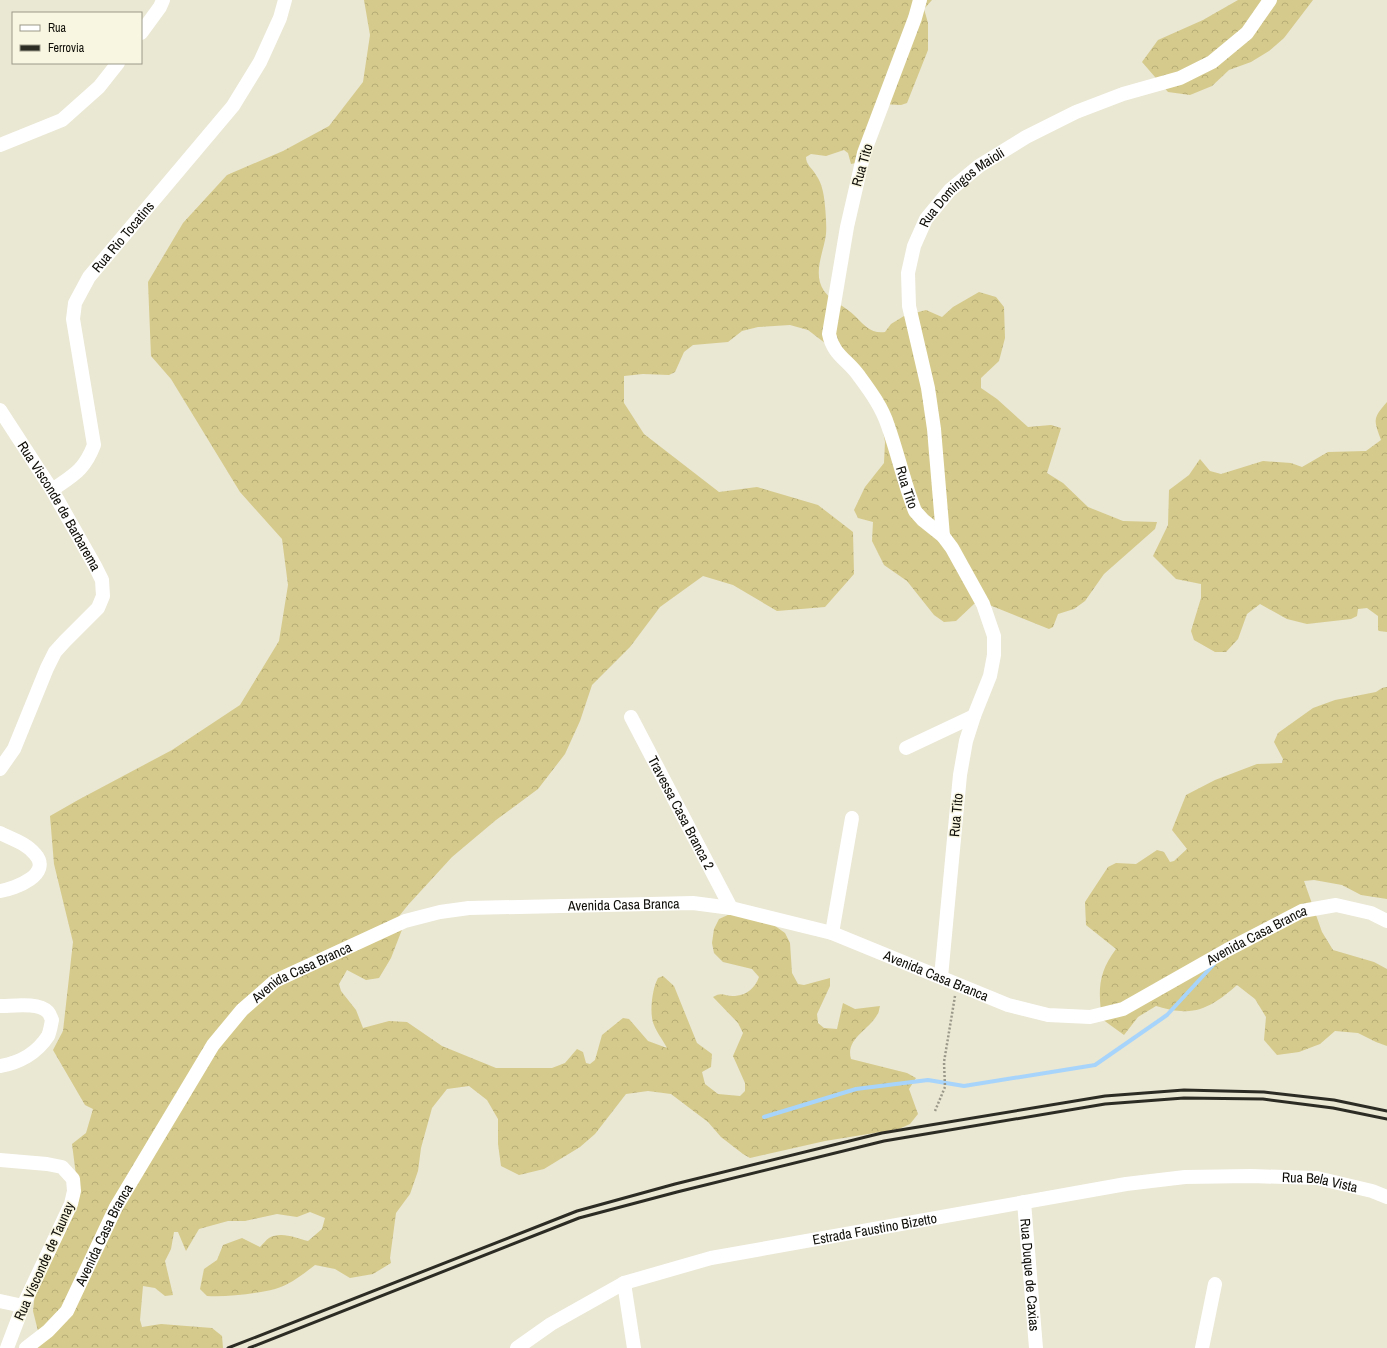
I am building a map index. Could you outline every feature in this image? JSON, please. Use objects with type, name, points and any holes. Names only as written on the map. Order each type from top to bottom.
[{"type":"street","points":[[142,32],[160,7],[163,0]]},
{"type":"street","name":"Rua Rio Tocatins","points":[[52,490],[81,470],[90,458],[94,445],[72,319],[75,303],[89,277],[232,106],[260,62],[280,18],[285,0]]},
{"type":"street","name":"Rua Tito","points":[[920,0],[915,18],[864,153],[848,227],[830,321],[829,334],[831,343],[837,352],[857,373],[877,401],[888,425],[915,511],[923,520],[943,536],[952,548],[983,604],[994,636],[994,655],[990,676],[966,741],[960,775],[941,977]]},
{"type":"street","name":"Rua Domingos Maioli","points":[[943,536],[934,429],[928,388],[909,306],[908,274],[914,246],[926,219],[950,190],[961,180],[979,166],[1026,136],[1076,112],[1122,94],[1180,78],[1212,62],[1247,33],[1270,0]]},
{"type":"street","points":[[0,145],[62,120],[99,87],[117,64]]},
{"type":"street","name":"Rua Visconde de Barbarema","points":[[0,410],[52,490],[102,580],[103,596],[98,608],[64,641],[55,652],[14,749],[0,769]]},
{"type":"street","points":[[906,748],[974,716]]},
{"type":"street","name":"Travessa Casa Branca 2","points":[[631,717],[731,908]]},
{"type":"street","points":[[832,933],[852,818]]},
{"type":"street","points":[[0,833],[26,846],[36,855],[40,864],[37,873],[27,882],[10,890],[0,891]]},
{"type":"street","name":"Avenida Casa Branca","points":[[26,1348],[48,1331],[67,1311],[116,1207],[214,1045],[242,1010],[275,980],[405,921],[440,912],[468,908],[654,903],[693,903],[731,908],[832,933],[1008,1004],[1048,1015],[1090,1017],[1123,1009],[1227,950],[1302,911],[1336,905],[1371,912],[1387,921]]},
{"type":"street","points":[[0,1006],[37,1006],[48,1012],[52,1020],[48,1035],[28,1057],[12,1064],[0,1066]]},
{"type":"street","name":"Rua Visconde de Taunay","points":[[0,1160],[47,1164],[62,1167],[73,1179],[74,1192],[71,1204],[23,1306],[6,1348]]},
{"type":"street","name":"Rua Bela Vista","points":[[1251,1176],[1317,1178],[1372,1191],[1387,1197]]},
{"type":"street","name":"Estrada Faustino Bizetto","points":[[517,1348],[551,1324],[624,1283],[711,1258],[1126,1184],[1186,1177],[1251,1176]]},
{"type":"street","name":"Rua Duque de Caxias","points":[[1024,1202],[1036,1348]]},
{"type":"street","points":[[624,1283],[634,1348]]},
{"type":"street","points":[[1202,1348],[1215,1284]]},
{"type":"street","points":[[0,1301],[23,1306]]},
{"type":"path","points":[[935,1111],[945,1087],[944,1062],[957,984]]},
{"type":"green space","points":[[364,0],[932,0],[924,9],[928,23],[928,50],[907,103],[901,105],[882,104],[856,163],[851,164],[848,153],[844,150],[826,156],[811,154],[806,157],[808,164],[818,178],[823,190],[826,230],[820,262],[819,277],[824,291],[868,328],[876,332],[885,332],[891,324],[904,316],[926,310],[942,317],[953,307],[979,292],[996,297],[1004,307],[1005,338],[999,361],[981,378],[981,388],[997,399],[1028,427],[1051,425],[1061,428],[1047,473],[1063,483],[1088,507],[1123,521],[1157,522],[1155,529],[1104,574],[1085,601],[1074,609],[1058,614],[1053,627],[1049,629],[982,602],[974,604],[956,621],[944,622],[934,615],[907,581],[884,565],[872,541],[873,522],[858,518],[854,510],[865,487],[884,463],[885,442],[878,402],[838,353],[808,330],[790,325],[758,327],[742,331],[728,342],[693,345],[684,352],[675,372],[669,375],[643,374],[624,376],[624,403],[644,434],[719,492],[757,487],[818,505],[853,532],[854,574],[825,607],[777,611],[733,585],[703,576],[660,607],[630,647],[592,685],[580,721],[565,754],[538,789],[496,820],[452,857],[408,905],[392,925],[403,927],[391,958],[379,978],[366,980],[347,970],[339,984],[341,991],[356,1010],[363,1028],[389,1021],[407,1022],[442,1046],[496,1068],[552,1068],[565,1063],[577,1049],[583,1052],[586,1063],[590,1064],[595,1060],[602,1035],[623,1018],[629,1019],[648,1041],[667,1048],[652,1020],[654,988],[658,978],[663,976],[674,986],[697,1043],[712,1054],[711,1067],[702,1072],[705,1084],[718,1094],[740,1096],[745,1091],[745,1083],[733,1056],[743,1033],[738,1023],[713,997],[719,994],[732,996],[743,994],[753,988],[759,977],[752,969],[723,962],[714,953],[712,943],[714,929],[719,919],[730,914],[768,921],[785,933],[790,943],[792,973],[798,984],[804,985],[830,978],[830,986],[817,1014],[818,1023],[824,1028],[837,1029],[843,1003],[855,1009],[880,1006],[878,1013],[873,1020],[854,1040],[850,1052],[851,1059],[907,1073],[916,1078],[909,1089],[918,1114],[910,1124],[899,1129],[825,1141],[750,1158],[721,1137],[708,1122],[671,1094],[648,1091],[626,1094],[595,1134],[580,1147],[544,1169],[519,1175],[501,1166],[498,1144],[498,1119],[487,1100],[469,1086],[447,1089],[432,1108],[421,1148],[418,1171],[410,1194],[396,1213],[390,1258],[391,1263],[373,1274],[350,1278],[335,1269],[315,1265],[291,1282],[275,1289],[241,1295],[207,1296],[200,1289],[204,1269],[217,1260],[223,1245],[242,1238],[260,1247],[269,1238],[278,1235],[308,1241],[322,1229],[325,1218],[310,1212],[297,1217],[277,1214],[245,1221],[228,1221],[199,1229],[186,1251],[178,1232],[174,1232],[171,1249],[165,1261],[173,1295],[165,1296],[155,1288],[143,1286],[140,1320],[142,1327],[161,1324],[212,1328],[222,1336],[223,1348],[32,1348],[40,1339],[33,1311],[35,1293],[76,1175],[72,1144],[86,1133],[93,1109],[85,1105],[53,1050],[63,1031],[73,942],[54,864],[50,816],[172,750],[240,705],[279,641],[288,585],[282,539],[240,492],[171,379],[151,356],[148,282],[183,223],[227,175],[283,151],[329,126],[363,82],[370,35]]},
{"type":"green space","points":[[1238,0],[1313,0],[1284,38],[1269,51],[1251,62],[1229,70],[1212,86],[1190,95],[1168,92],[1142,62],[1158,40],[1203,20]]},
{"type":"green space","points":[[1387,402],[1387,632],[1378,630],[1378,616],[1367,608],[1358,609],[1357,616],[1351,619],[1307,624],[1287,619],[1260,604],[1247,614],[1238,639],[1226,652],[1215,652],[1194,640],[1191,631],[1201,598],[1201,584],[1176,579],[1153,556],[1168,525],[1169,490],[1189,475],[1200,459],[1210,471],[1221,474],[1263,461],[1291,463],[1302,467],[1328,452],[1366,451],[1381,440],[1376,420],[1379,412]]},
{"type":"green space","points":[[1387,687],[1387,899],[1361,895],[1342,885],[1314,880],[1304,881],[1322,932],[1333,950],[1374,962],[1387,969],[1387,1046],[1358,1033],[1335,1031],[1320,1044],[1299,1052],[1277,1055],[1264,1040],[1266,1017],[1255,999],[1237,985],[1212,1004],[1197,1010],[1178,1011],[1156,1006],[1138,1017],[1124,1035],[1102,1019],[1100,999],[1101,982],[1106,966],[1116,949],[1086,925],[1085,902],[1108,867],[1116,863],[1136,864],[1157,850],[1164,852],[1170,862],[1174,861],[1187,849],[1172,830],[1186,795],[1215,780],[1257,764],[1282,763],[1283,759],[1274,742],[1278,733],[1313,708],[1335,700],[1376,692]]},
{"type":"waterway","points":[[764,1117],[856,1089],[928,1080],[964,1086],[1095,1065],[1167,1015],[1214,964]]},
{"type":"railway","points":[[228,1348],[577,1211],[675,1184],[882,1133],[1105,1096],[1184,1090],[1264,1092],[1334,1100],[1387,1111]]},
{"type":"railway","points":[[249,1348],[579,1218],[677,1192],[884,1141],[1105,1104],[1184,1098],[1263,1099],[1333,1108],[1387,1119]]}]
